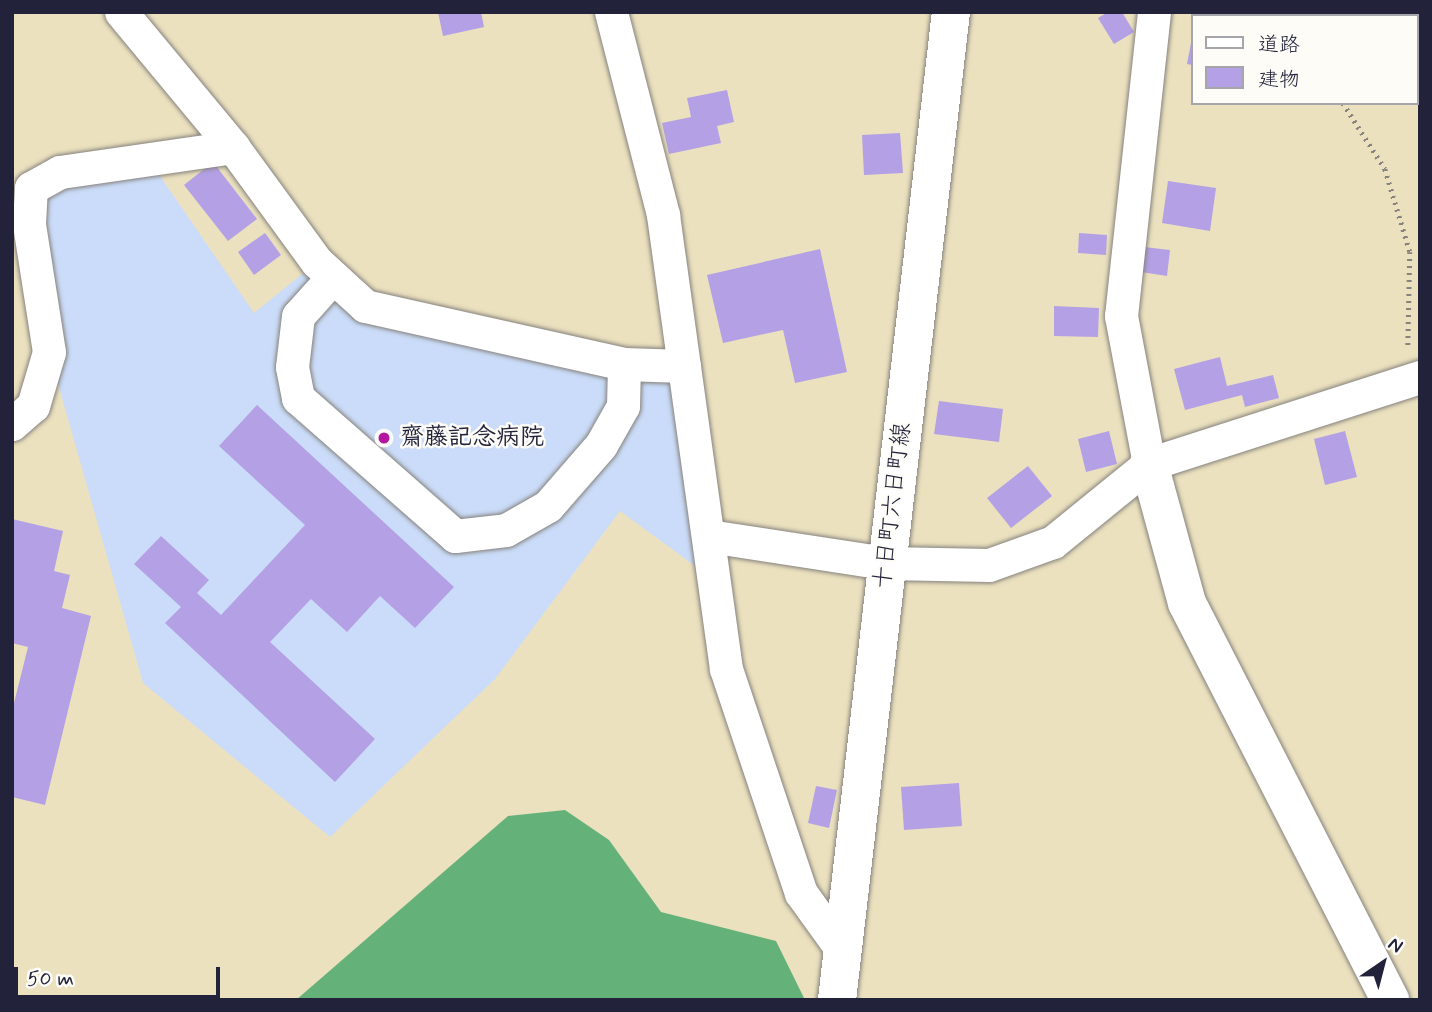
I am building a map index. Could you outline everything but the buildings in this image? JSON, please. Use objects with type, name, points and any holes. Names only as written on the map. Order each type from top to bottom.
[{"type":"main road","name":"十日町六日町線","points":[[838,1000],[951,12]]},
{"type":"main road","points":[[1149,464],[1187,603],[1390,1000]]},
{"type":"street","points":[[121,12],[233,148],[333,277],[365,306],[624,364],[684,366]]},
{"type":"street","points":[[611,12],[663,215],[726,669],[801,893],[842,950]]},
{"type":"street","points":[[1149,464],[1121,316],[1154,12]]},
{"type":"street","points":[[12,424],[33,406],[49,352],[29,225],[31,188],[60,172],[233,148]]},
{"type":"street","points":[[333,277],[298,316],[292,367],[298,398],[455,536],[506,530],[548,506],[601,445],[623,406],[624,364]]},
{"type":"street","points":[[709,536],[886,563],[989,565],[1054,542],[1149,464],[1418,377]]},
{"type":"path","points":[[1344,105],[1385,169],[1410,252],[1408,351],[1418,377]]},
{"type":"shaded area","name":"齋藤記念病院","points":[[149,160],[254,313],[317,262],[365,306],[684,366],[714,580],[620,511],[495,679],[330,837],[143,683],[49,352],[29,224],[60,172]]},
{"type":"green space","points":[[565,810],[609,840],[661,912],[776,941],[805,1000],[296,1000],[508,816]]},
{"type":"place","name":"齋藤記念病院","points":[[384,438]]}]
